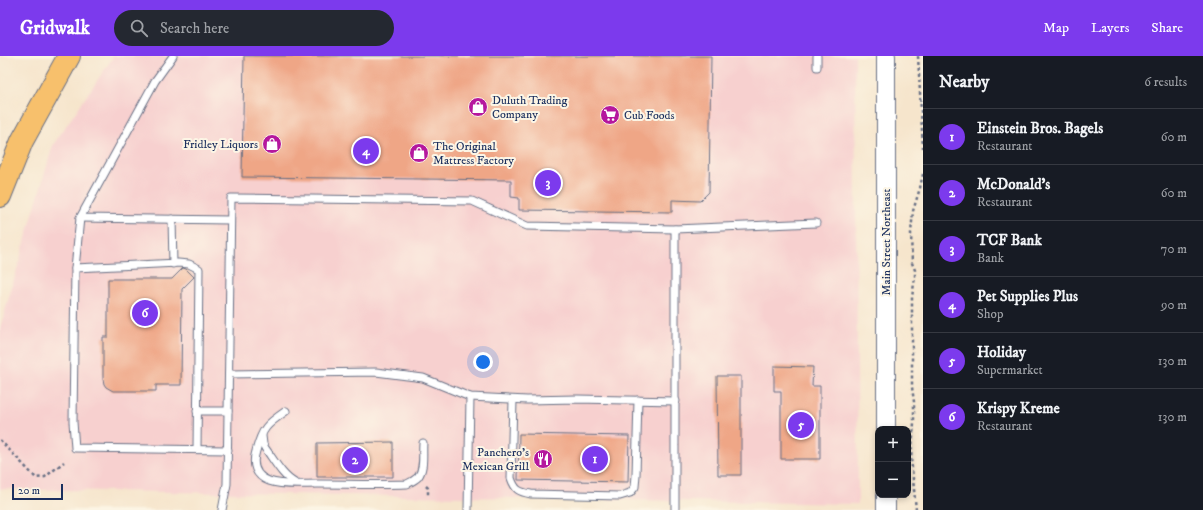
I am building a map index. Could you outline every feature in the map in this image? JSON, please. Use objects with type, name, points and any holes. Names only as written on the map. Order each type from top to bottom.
[{"type":"highway","points":[[0,196],[22,141],[69,56]]},
{"type":"street","name":"Main Street Northeast","points":[[886,56],[886,426]]},
{"type":"street","points":[[886,498],[886,510]]},
{"type":"lane","points":[[173,56],[155,81],[80,218],[75,268],[74,448],[228,450]]},
{"type":"lane","points":[[817,56],[817,67]]},
{"type":"lane","points":[[222,510],[227,484],[228,450],[231,198],[472,201],[527,226],[675,229],[816,223]]},
{"type":"lane","points":[[80,218],[230,220]]},
{"type":"lane","points":[[172,219],[173,264]]},
{"type":"lane","points":[[675,229],[675,510]]},
{"type":"lane","points":[[75,268],[190,264],[199,269],[197,411],[198,449]]},
{"type":"lane","points":[[229,374],[376,372],[423,378],[470,397],[513,400],[676,401]]},
{"type":"lane","points":[[468,510],[470,397]]},
{"type":"lane","points":[[513,400],[511,478],[514,487],[521,493],[531,494],[620,496],[630,493],[635,487],[638,400]]},
{"type":"lane","points":[[197,411],[228,411]]},
{"type":"lane","points":[[286,411],[268,424],[262,433],[254,456],[256,470],[261,476],[269,481],[297,484],[407,484],[419,476],[422,467],[423,442]]},
{"type":"lane","points":[[262,433],[265,448],[284,474],[297,484]]},
{"type":"path","points":[[918,56],[923,148]]},
{"type":"path","points":[[916,510],[911,458],[914,402],[912,387],[912,297],[915,270],[912,263],[911,234],[913,212],[923,174]]},
{"type":"path","points":[[0,440],[36,478],[45,477],[64,462]]},
{"type":"shaded area","points":[[114,56],[855,56],[858,504],[0,489],[0,328],[53,145]]},
{"type":"building","points":[[244,56],[711,56],[709,192],[700,201],[672,200],[672,212],[519,210],[519,198],[511,197],[511,180],[242,177]]},
{"type":"building","points":[[183,268],[194,277],[182,289],[181,385],[156,385],[156,391],[113,391],[106,387],[103,379],[103,337],[108,337],[108,279],[172,279]]},
{"type":"building","points":[[774,366],[813,367],[812,386],[820,386],[820,459],[781,459],[781,391],[774,391]]},
{"type":"building","points":[[717,376],[741,376],[741,475],[718,475]]},
{"type":"building","points":[[519,434],[629,436],[628,482],[518,480]]},
{"type":"building","points":[[393,442],[393,477],[317,477],[317,443]]},
{"type":"place","name":"Duluth Trading Company","points":[[478,107]]},
{"type":"place","name":"Cub Foods","points":[[610,115]]},
{"type":"place","name":"Fridley Liquors","points":[[272,144]]},
{"type":"place","name":"Pet Supplies Plus","points":[[366,151]]},
{"type":"place","name":"The Original Mattress Factory","points":[[419,153]]},
{"type":"place","name":"TCF Bank","points":[[548,183]]},
{"type":"place","name":"Krispy Kreme","points":[[145,313]]},
{"type":"place","name":"Holiday","points":[[801,425]]},
{"type":"place","name":"Panchero's Mexican Grill","points":[[543,459]]},
{"type":"place","name":"Einstein Bros. Bagels","points":[[595,459]]},
{"type":"place","name":"McDonald's","points":[[355,460]]}]
